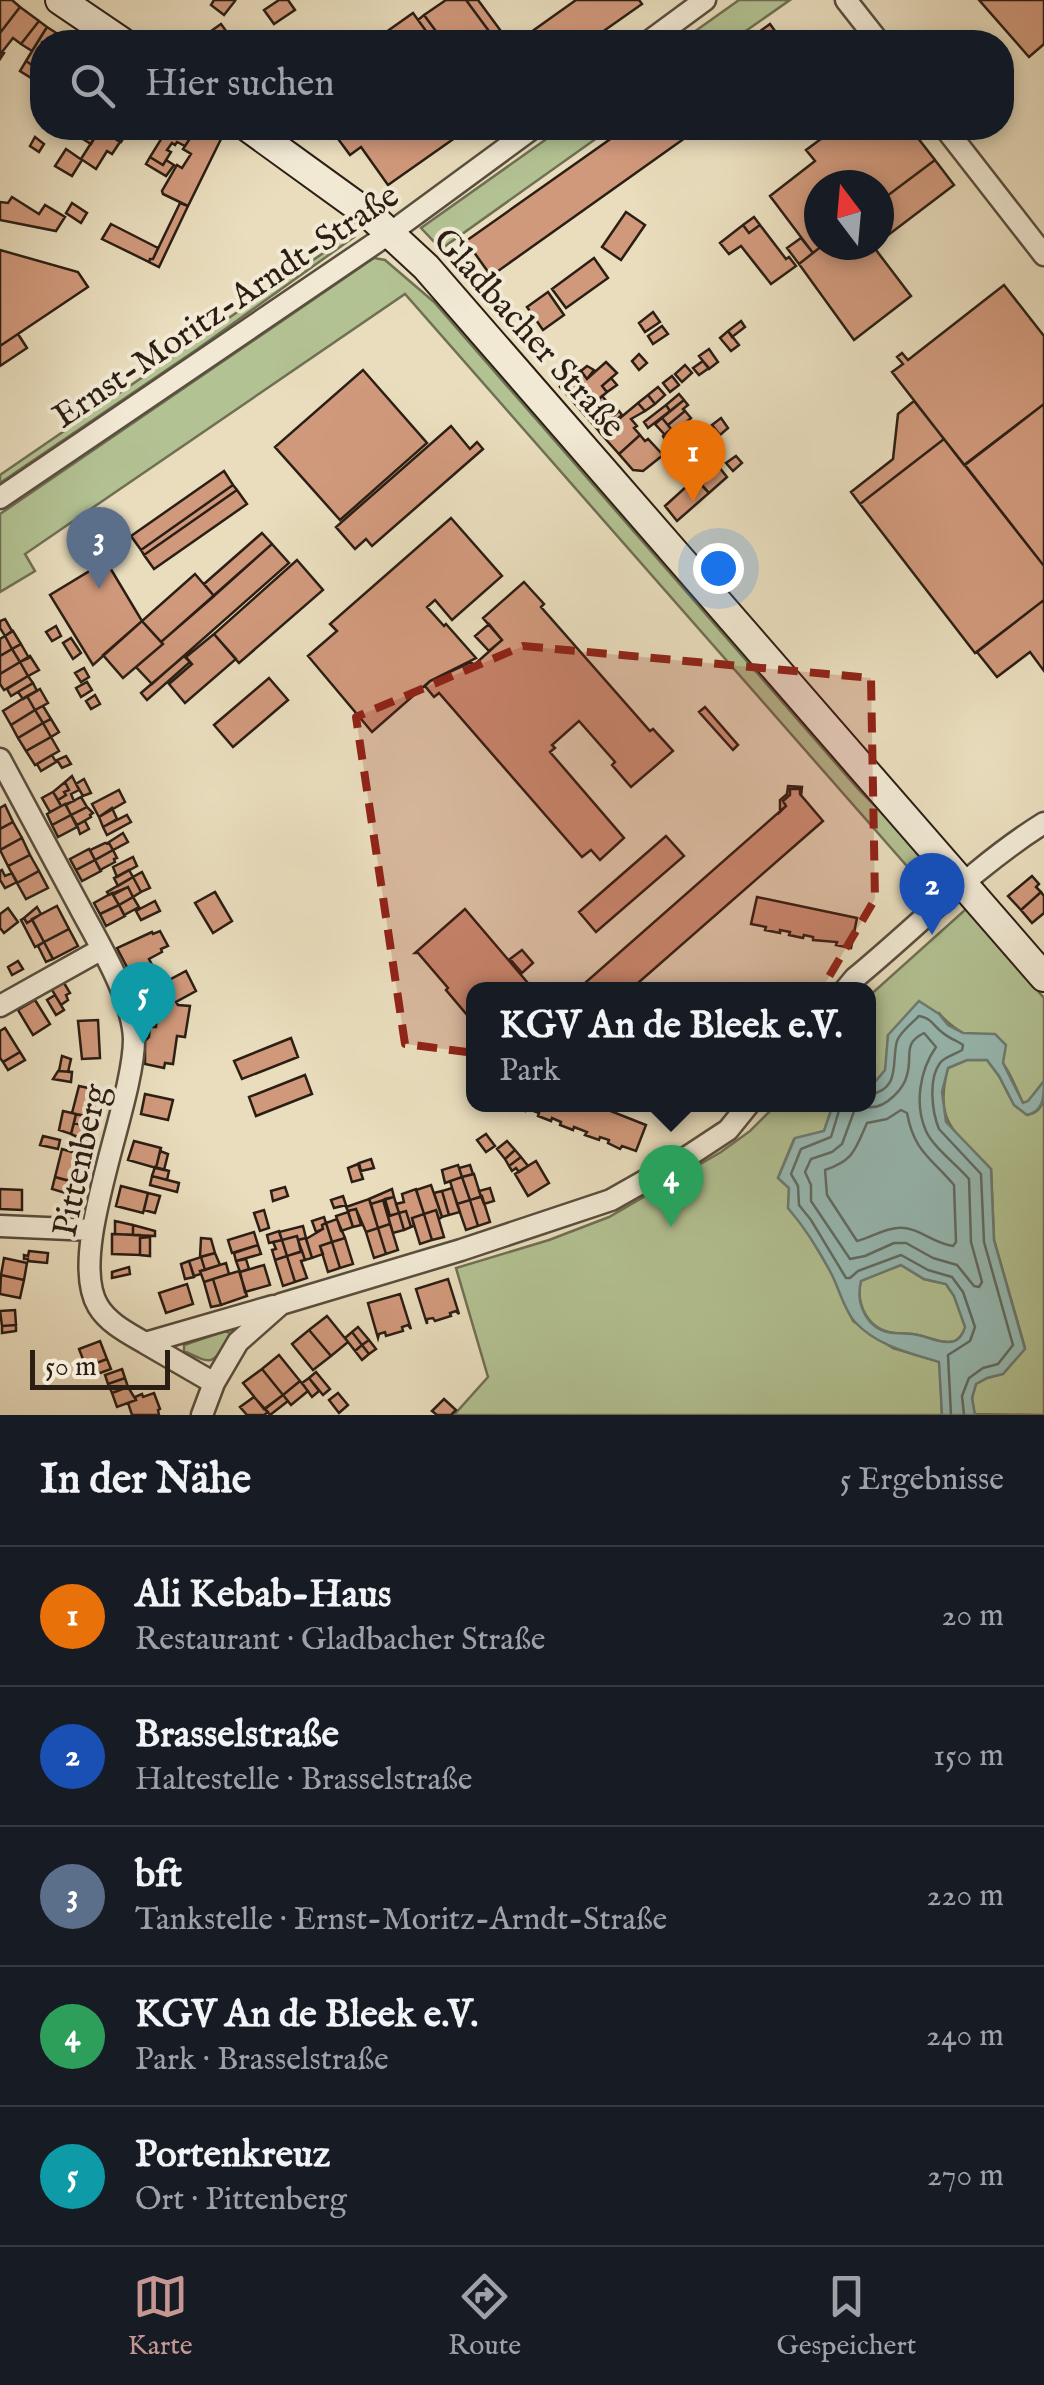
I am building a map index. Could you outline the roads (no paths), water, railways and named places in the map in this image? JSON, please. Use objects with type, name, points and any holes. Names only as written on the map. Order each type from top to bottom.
[{"type":"main road","points":[[60,0],[104,30]]},
{"type":"main road","name":"Gladbacher Straße","points":[[266,140],[372,217],[426,267],[1044,977]]},
{"type":"street","points":[[665,30],[706,0]]},
{"type":"street","points":[[846,0],[870,30]]},
{"type":"street","name":"Ernst-Moritz-Arndt-Straße","points":[[0,498],[390,233],[517,140]]},
{"type":"street","points":[[954,140],[1044,255]]},
{"type":"street","name":"Pittenberg","points":[[0,759],[102,949],[129,1008],[134,1036],[132,1071],[92,1230],[90,1284],[98,1306],[120,1328],[214,1383]]},
{"type":"street","points":[[852,982],[962,885],[1017,840],[1044,824]]},
{"type":"street","points":[[0,1006],[102,949]]},
{"type":"street","points":[[145,1343],[460,1250],[610,1200],[728,1130],[743,1112]]},
{"type":"street","points":[[0,1226],[92,1230]]},
{"type":"street","points":[[202,1415],[214,1383],[238,1342],[280,1304]]},
{"type":"water","points":[[919,1001],[963,1033],[995,1034],[1006,1045],[1003,1063],[1023,1103],[1044,1081],[1040,1107],[1027,1115],[1014,1105],[987,1060],[967,1060],[948,1068],[942,1092],[946,1122],[991,1169],[994,1240],[1025,1349],[1003,1374],[976,1384],[972,1398],[975,1415],[942,1415],[939,1362],[884,1343],[855,1322],[822,1256],[788,1208],[789,1188],[778,1178],[795,1138],[824,1131],[831,1112],[876,1112],[876,1081],[885,1070],[888,1035]],"holes":[[[901,1265],[924,1279],[946,1284],[965,1327],[955,1341],[885,1331],[871,1322],[860,1299],[861,1281]]]},
{"type":"place","name":"Ali Kebab-Haus","points":[[693,502]]},
{"type":"place","name":"bft","points":[[99,589]]},
{"type":"place","name":"Brasselstraße","points":[[932,935]]},
{"type":"place","name":"Portenkreuz","points":[[143,1044]]},
{"type":"place","name":"KGV An de Bleek e.V.","points":[[671,1227]]}]
